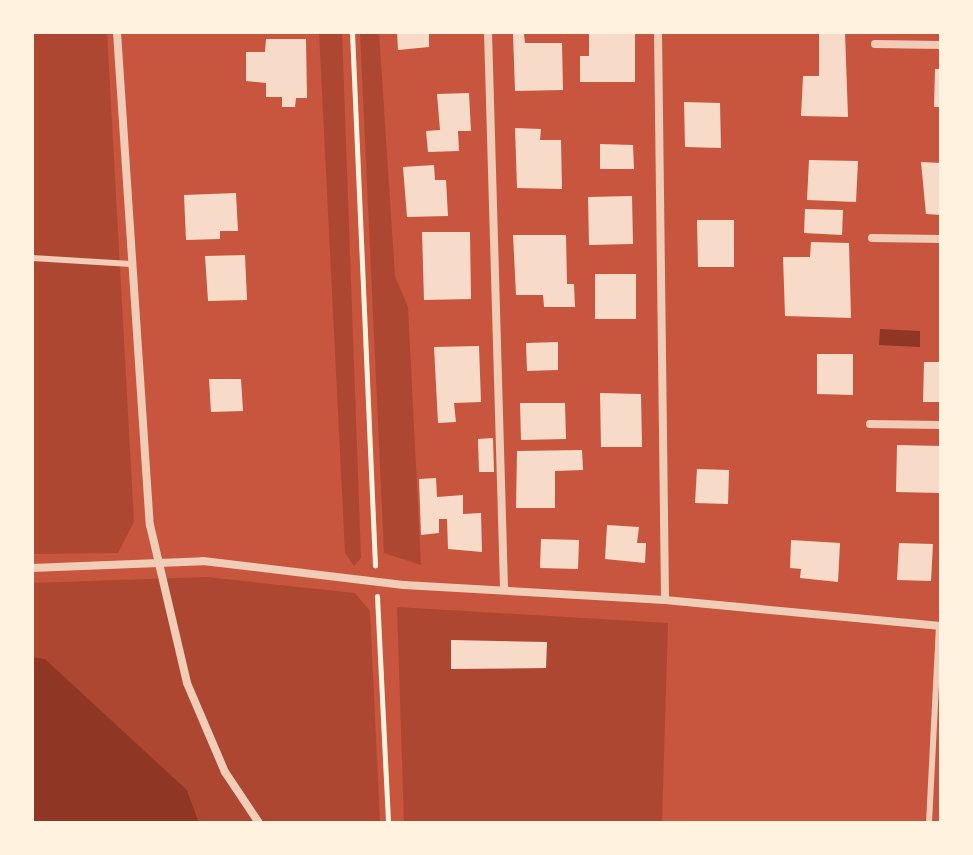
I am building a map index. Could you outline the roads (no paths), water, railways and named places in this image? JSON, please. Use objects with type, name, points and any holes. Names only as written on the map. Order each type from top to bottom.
[{"type":"street","points":[[117,32],[150,525],[187,683],[225,772],[259,823]]},
{"type":"street","points":[[488,32],[504,589]]},
{"type":"street","points":[[658,32],[665,600]]},
{"type":"street","points":[[875,44],[941,45]]},
{"type":"street","points":[[872,238],[941,239]]},
{"type":"street","points":[[870,424],[941,425]]},
{"type":"street","points":[[32,568],[203,561],[376,582],[665,600],[940,626]]},
{"type":"lane","points":[[32,258],[131,264]]},
{"type":"lane","points":[[929,823],[940,626]]}]
